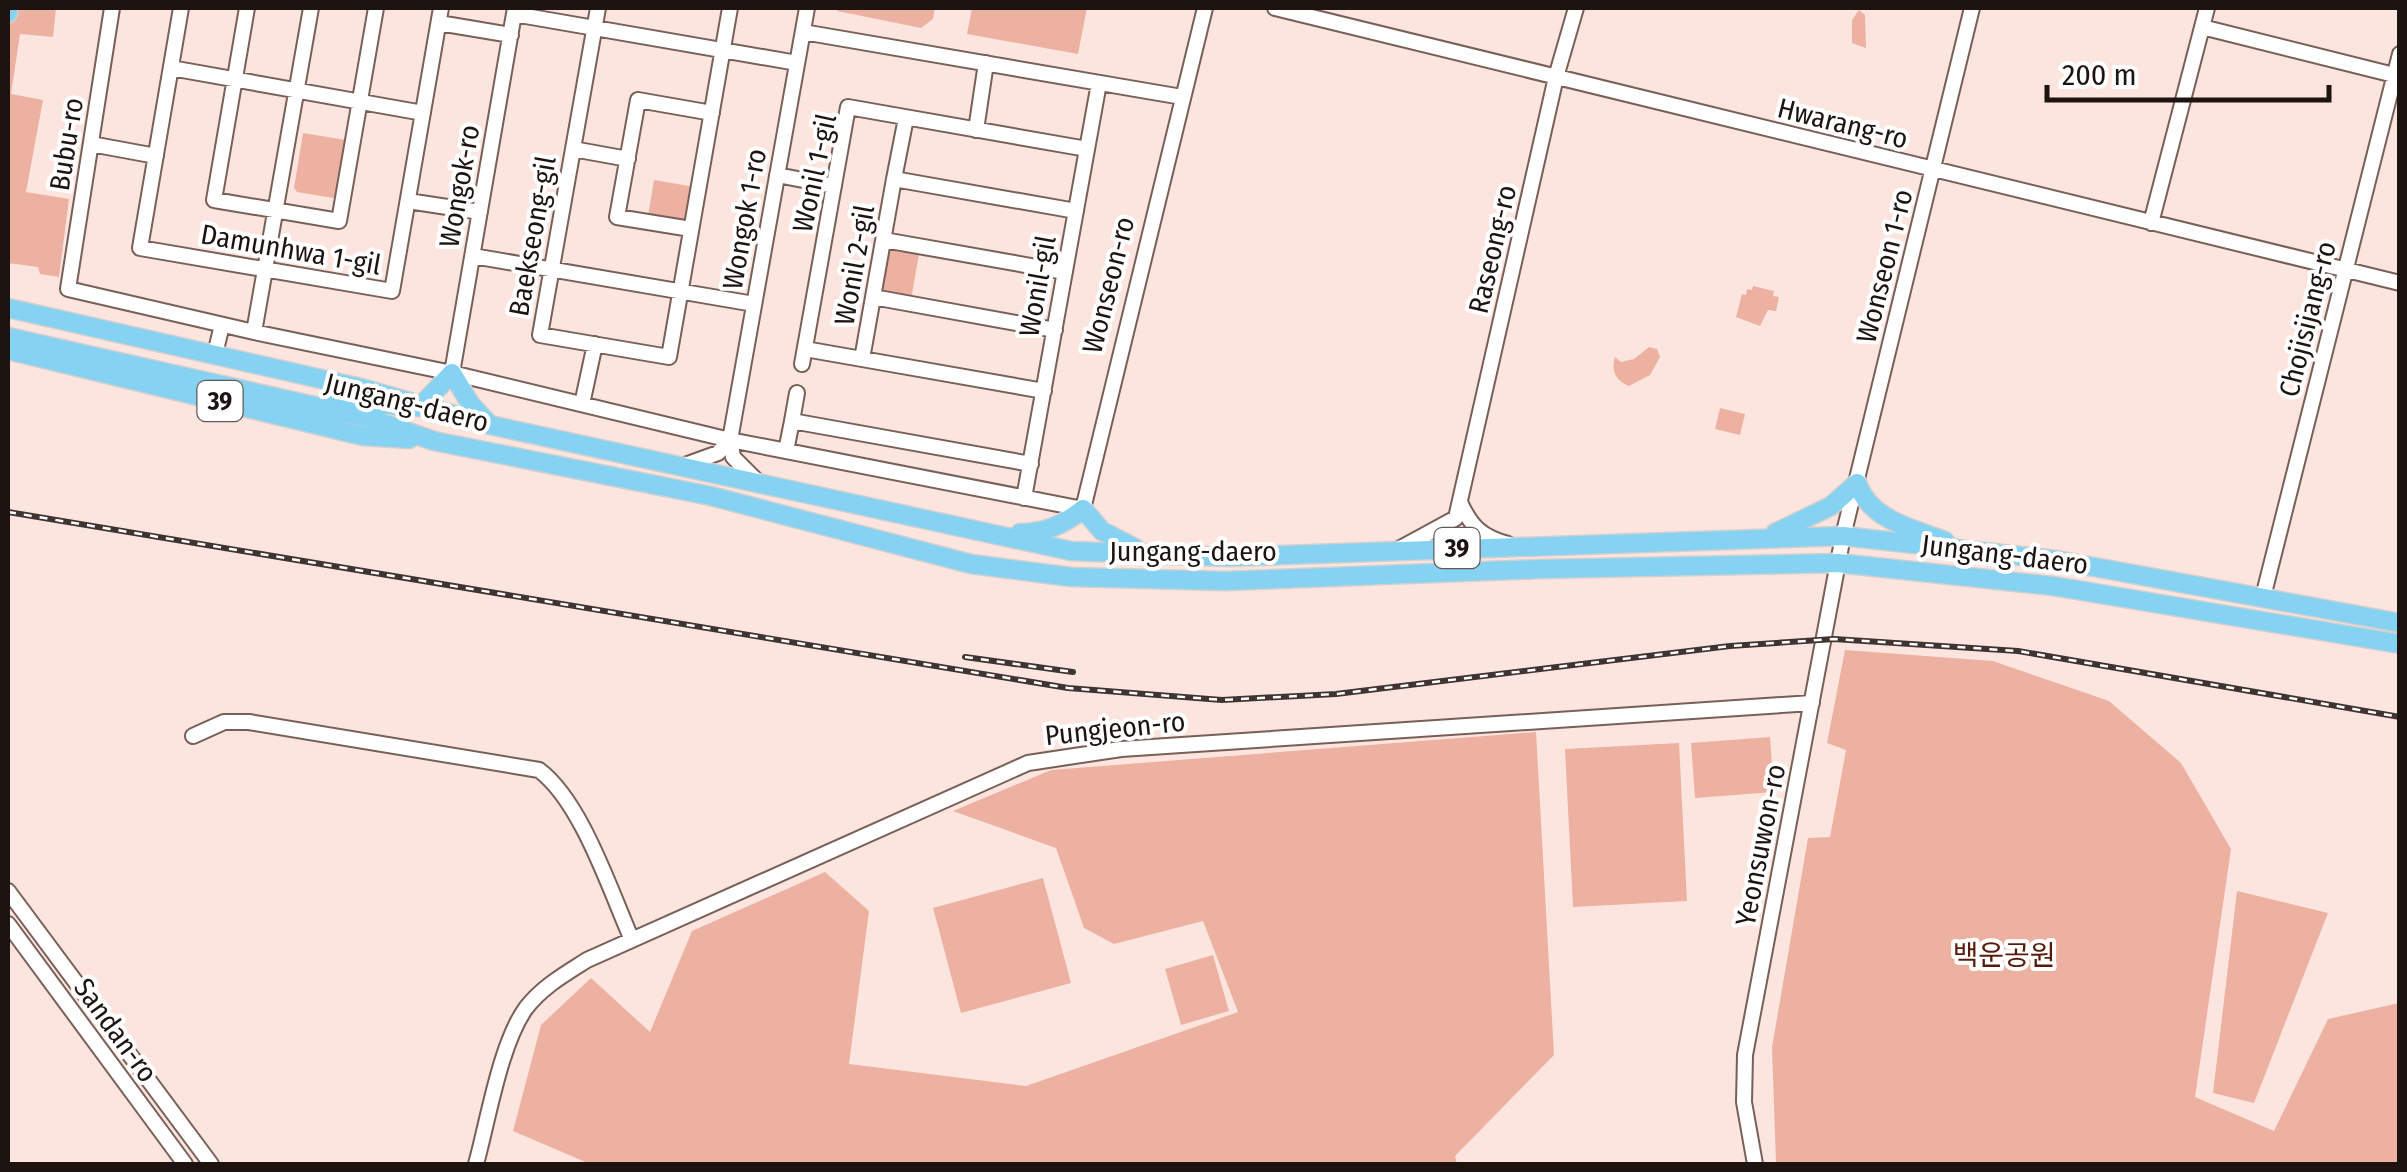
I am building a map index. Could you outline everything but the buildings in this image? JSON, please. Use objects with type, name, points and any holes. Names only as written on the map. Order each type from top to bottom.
[{"type":"main road","name":"39","points":[[8,300],[38,305],[62,318]]},
{"type":"main road","name":"39","points":[[8,308],[365,389],[420,407]]},
{"type":"main road","name":"Jungang-daero","points":[[8,327],[359,404],[420,407],[1071,551],[1229,557],[1843,536],[2056,560],[2400,623]]},
{"type":"main road","name":"Jungang-daero","points":[[10,348],[368,418],[434,440],[711,496],[971,564],[1070,577],[1225,581],[1541,568],[1838,563],[2053,586],[2396,644]]},
{"type":"main road","points":[[420,407],[452,373],[471,405],[490,425]]},
{"type":"main road","points":[[1761,539],[1823,511],[1857,482],[1864,501],[1875,511],[1969,550]]},
{"type":"main road","points":[[994,535],[1039,533],[1068,522],[1083,509],[1102,531],[1123,545],[1154,554]]},
{"type":"main road","name":"Wonseon-ro","points":[[1070,577],[1071,551],[1083,509]]},
{"type":"street","name":"Bubu-ro","points":[[112,8],[68,289],[222,325]]},
{"type":"street","name":"Damunhwa 1-gil","points":[[182,8],[140,248],[392,291],[440,15]]},
{"type":"street","points":[[248,8],[214,200],[339,221],[376,8]]},
{"type":"street","points":[[254,332],[311,8]]},
{"type":"street","name":"Baekseong-gil","points":[[598,8],[540,335],[669,357],[730,8]]},
{"type":"street","name":"Wongok 1-ro","points":[[730,440],[807,8]]},
{"type":"street","name":"Wonseon-ro","points":[[1083,509],[1204,8]]},
{"type":"street","name":"Hwarang-ro","points":[[1275,8],[2400,283]]},
{"type":"street","name":"Raseong-ro","points":[[1460,502],[1556,78],[1576,8]]},
{"type":"street","name":"Wonseon 1-ro","points":[[1843,536],[1972,8]]},
{"type":"street","points":[[2151,224],[2207,8]]},
{"type":"street","points":[[515,11],[797,63]]},
{"type":"street","name":"Wongok-ro","points":[[452,373],[515,11]]},
{"type":"street","points":[[440,15],[511,35]]},
{"type":"street","points":[[2202,26],[2394,75]]},
{"type":"street","points":[[803,32],[1182,97]]},
{"type":"street","name":"Chojisijang-ro","points":[[2264,597],[2400,54]]},
{"type":"street","points":[[976,130],[986,62]]},
{"type":"street","points":[[171,68],[423,113]]},
{"type":"street","name":"Wonil-gil","points":[[1024,498],[1099,83]]},
{"type":"street","points":[[691,229],[617,217],[638,100],[712,113]]},
{"type":"street","name":"Wonil 1-gil","points":[[862,359],[804,356],[848,108],[1087,149]]},
{"type":"street","points":[[894,179],[906,118]]},
{"type":"street","points":[[91,144],[156,156]]},
{"type":"street","points":[[572,149],[628,159]]},
{"type":"street","points":[[777,175],[834,186]]},
{"type":"street","name":"Wonil 2-gil","points":[[1044,390],[862,359],[894,179],[1076,211]]},
{"type":"street","points":[[408,201],[480,212]]},
{"type":"street","points":[[884,240],[1065,272]]},
{"type":"street","points":[[473,256],[754,304]]},
{"type":"street","points":[[874,297],[1054,330]]},
{"type":"street","points":[[215,354],[222,325],[452,373],[730,440],[1083,509]]},
{"type":"street","points":[[582,404],[595,344]]},
{"type":"street","points":[[786,451],[797,392]]},
{"type":"street","points":[[792,422],[1030,464]]},
{"type":"street","points":[[685,465],[705,460],[730,440]]},
{"type":"street","points":[[730,440],[734,458],[758,482]]},
{"type":"street","points":[[1460,502],[1470,524],[1488,538],[1516,547]]},
{"type":"street","points":[[1396,550],[1456,518],[1460,502]]},
{"type":"street","name":"Yeonsuwon-ro","points":[[1755,1164],[1744,1102],[1745,1054],[1843,536]]},
{"type":"street","name":"Pungjeon-ro","points":[[476,1164],[514,1030],[527,1008],[550,983],[587,960],[1028,764],[1141,748],[1812,702]]},
{"type":"street","points":[[193,736],[224,722],[248,722],[539,770],[556,782],[578,820],[632,940]]},
{"type":"street","points":[[8,891],[210,1164]]},
{"type":"street","name":"Sandan-ro","points":[[8,924],[185,1164]]},
{"type":"green space","points":[[10,8],[56,8],[53,37],[20,34],[11,94],[43,100],[26,192],[69,199],[59,277],[40,274],[38,267],[8,263]]},
{"type":"green space","points":[[935,8],[933,19],[921,28],[837,11]]},
{"type":"green space","points":[[972,8],[1087,8],[1078,54],[967,34]]},
{"type":"green space","points":[[1859,10],[1865,15],[1866,48],[1852,43],[1852,20]]},
{"type":"green space","points":[[303,133],[346,140],[337,195],[333,198],[297,192],[294,188]]},
{"type":"green space","points":[[654,180],[695,187],[689,219],[685,222],[648,216]]},
{"type":"green space","points":[[892,249],[919,254],[911,300],[884,296],[880,291],[887,253]]},
{"type":"green space","points":[[1753,286],[1774,291],[1773,296],[1779,297],[1776,311],[1768,310],[1760,326],[1736,317],[1742,294],[1746,295]]},
{"type":"green space","points":[[1649,347],[1657,349],[1660,357],[1650,375],[1629,386],[1620,381],[1614,371],[1615,357],[1621,362],[1634,359]]},
{"type":"green space","points":[[1720,408],[1745,414],[1740,435],[1715,429]]},
{"type":"green space","name":"백운공원","points":[[1845,650],[1993,661],[2109,701],[2181,763],[2231,849],[2195,1097],[2274,1131],[2328,1019],[2399,1003],[2399,1164],[1776,1164],[1772,1047],[1808,838],[1830,837],[1846,750],[1827,743]]},
{"type":"green space","points":[[1536,732],[1554,1055],[1455,1156],[1457,1164],[590,1164],[513,1131],[541,1025],[591,978],[650,1032],[692,931],[825,872],[869,911],[849,1064],[1026,1086],[1238,1012],[1203,921],[1114,944],[1084,928],[1056,848],[953,811],[1051,770]]},
{"type":"green space","points":[[1770,737],[1774,792],[1695,798],[1691,743]]},
{"type":"green space","points":[[1679,743],[1687,901],[1573,907],[1565,749]]},
{"type":"green space","points":[[1043,878],[1071,983],[961,1013],[933,908]]},
{"type":"green space","points":[[2237,891],[2328,913],[2254,1103],[2213,1093]]},
{"type":"green space","points":[[1213,955],[1229,1011],[1181,1025],[1165,969]]},
{"type":"railway","points":[[8,512],[1068,688],[1222,700],[1336,694],[1730,646],[1834,639],[2018,651],[2400,717]]},
{"type":"railway","points":[[965,657],[1073,672]]}]
